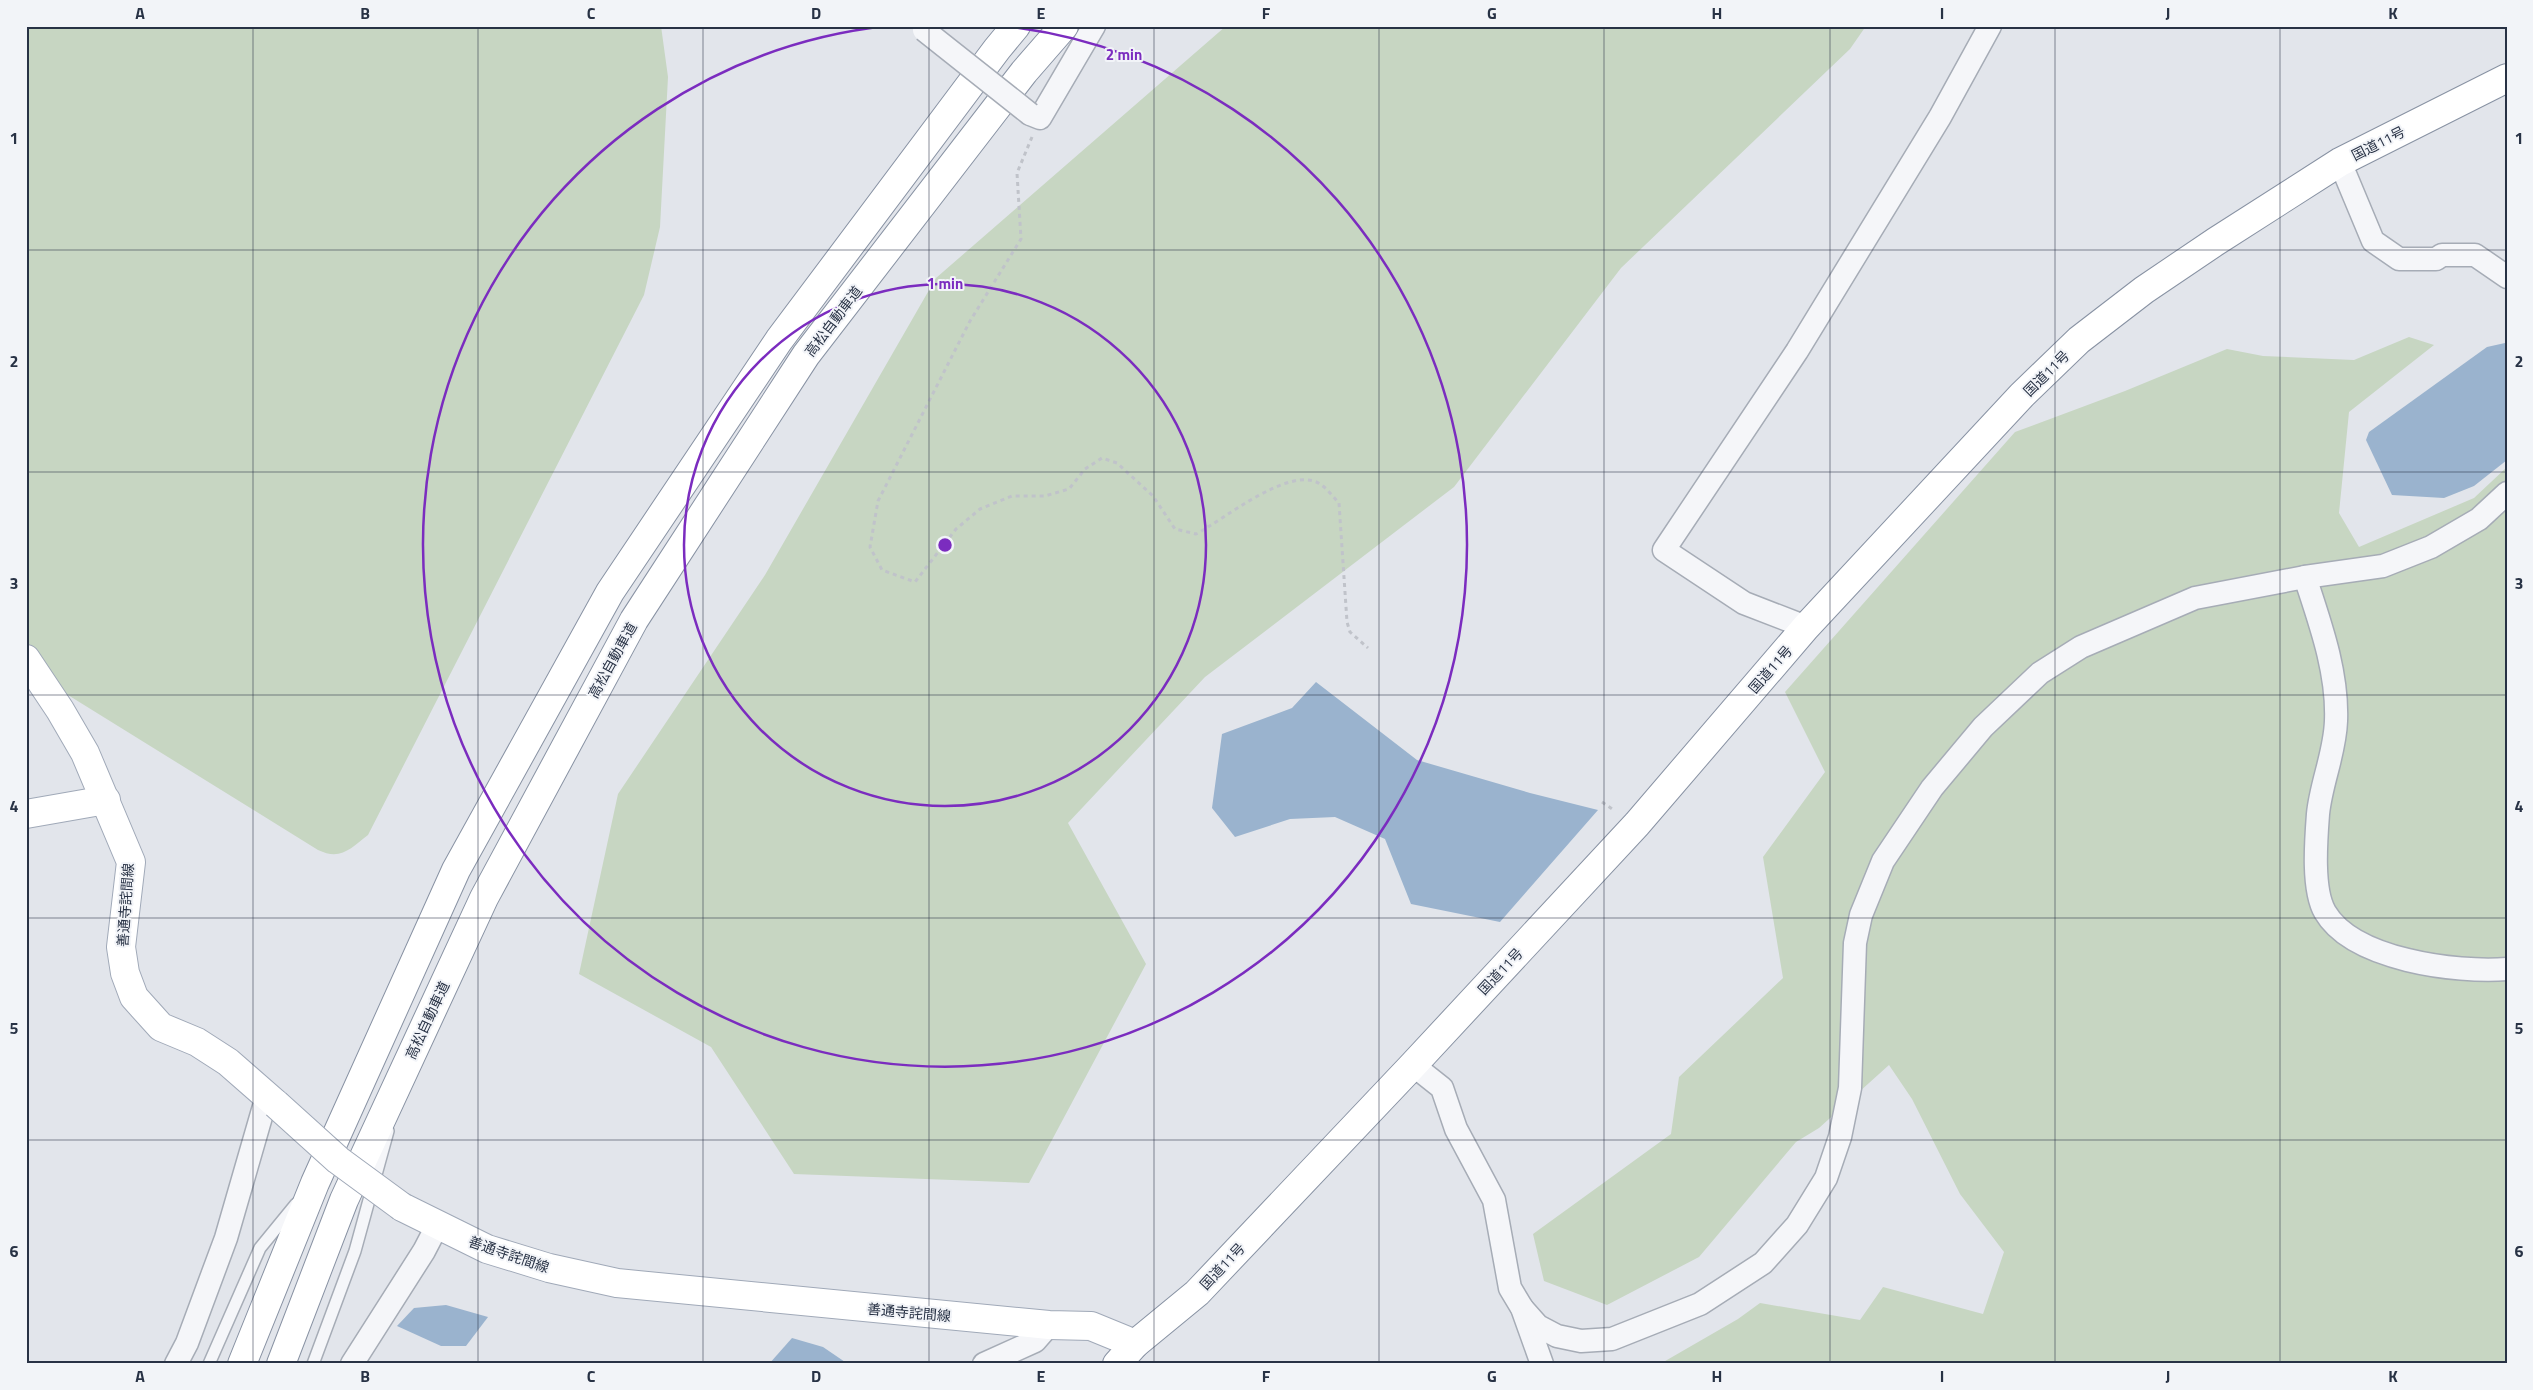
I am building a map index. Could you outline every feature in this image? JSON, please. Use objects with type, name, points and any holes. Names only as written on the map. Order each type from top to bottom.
[{"type":"main road","points":[[242,1364],[315,1183],[456,870],[610,592],[779,340],[1016,26]]},
{"type":"main road","name":"高松自動車道","points":[[281,1364],[344,1200],[484,898],[634,620],[806,355],[1024,72],[1064,26]]},
{"type":"main road","name":"国道11号","points":[[1126,1354],[1197,1293],[1413,1065],[1637,824],[1806,627],[2022,395],[2079,340],[2144,290],[2340,162],[2507,78]]},
{"type":"main road","name":"善通寺詫間線","points":[[26,659],[60,710],[85,754],[106,800],[130,862],[122,947],[125,973],[134,997],[161,1027],[197,1042],[228,1062],[338,1160],[402,1207],[437,1226],[487,1249],[550,1268],[617,1283],[1049,1325],[1091,1326],[1126,1354]]},
{"type":"main road","points":[[26,814],[106,800]]},
{"type":"street","points":[[923,28],[1035,116],[1094,26]]},
{"type":"street","points":[[1806,627],[1744,602],[1664,550],[1797,351],[1940,117],[1990,26]]},
{"type":"street","points":[[2340,162],[2373,241],[2399,259],[2436,259],[2442,255],[2475,255],[2507,277]]},
{"type":"street","points":[[1413,1065],[1442,1088],[1456,1129],[1494,1200],[1510,1288],[1522,1308],[1538,1326],[1557,1336],[1582,1341],[1612,1339],[1700,1304],[1763,1263],[1797,1225],[1826,1178],[1840,1137],[1850,1088],[1854,943],[1860,915],[1883,861],[1932,788],[1983,727],[2040,674],[2081,647],[2195,598],[2304,577],[2383,566],[2431,547],[2479,518],[2507,493]]},
{"type":"street","points":[[2304,577],[2324,638],[2335,698],[2336,721],[2332,754],[2322,788],[2318,815],[2317,882],[2324,911],[2338,928],[2364,944],[2389,954],[2457,969],[2507,969]]},
{"type":"street","points":[[176,1364],[187,1343],[226,1238],[271,1100]]},
{"type":"street","points":[[352,1364],[424,1251],[437,1226]]},
{"type":"street","points":[[1522,1308],[1542,1364]]},
{"type":"street","points":[[984,1364],[1035,1341],[1049,1325]]},
{"type":"lane","points":[[313,1364],[355,1251],[408,1062]]},
{"type":"lane","points":[[209,1364],[260,1248],[315,1183]]},
{"type":"path","points":[[1035,116],[1017,173],[1021,239],[970,321],[878,501],[870,548],[882,570],[915,582],[956,529],[980,509],[1012,496],[1044,496],[1069,489],[1084,469],[1102,458],[1117,464],[1154,496],[1175,529],[1196,534],[1213,526],[1264,491],[1285,483],[1309,481],[1320,483],[1339,503],[1347,622],[1350,632],[1368,648]]},
{"type":"green space","points":[[26,26],[661,26],[668,77],[660,227],[644,295],[368,835],[351,848],[339,854],[318,850],[26,669]]},
{"type":"green space","points":[[1226,26],[1866,26],[1850,49],[1621,268],[1454,487],[1205,677],[1068,823],[1146,964],[1029,1183],[794,1174],[711,1047],[579,974],[618,794],[765,575],[936,278]]},
{"type":"green space","points":[[2409,337],[2434,345],[2349,412],[2339,513],[2359,547],[2474,498],[2507,467],[2507,1364],[1660,1364],[1738,1319],[1760,1303],[1860,1320],[1883,1287],[1983,1314],[2004,1252],[1960,1194],[1912,1099],[1889,1065],[1819,1128],[1796,1142],[1699,1257],[1607,1305],[1544,1281],[1533,1234],[1671,1134],[1679,1077],[1783,978],[1763,857],[1825,772],[1785,692],[2015,432],[2125,391],[2227,349],[2263,356],[2354,360]]},
{"type":"water","points":[[2507,344],[2507,460],[2474,486],[2444,498],[2392,495],[2366,440],[2369,432],[2487,347]]},
{"type":"water","points":[[1316,682],[1417,760],[1530,793],[1598,810],[1500,922],[1411,904],[1385,839],[1335,817],[1290,819],[1235,837],[1212,808],[1222,734],[1292,708]]},
{"type":"water","points":[[446,1305],[488,1317],[466,1346],[441,1346],[397,1326],[414,1308]]},
{"type":"water","points":[[792,1338],[823,1347],[848,1364],[769,1364]]}]
